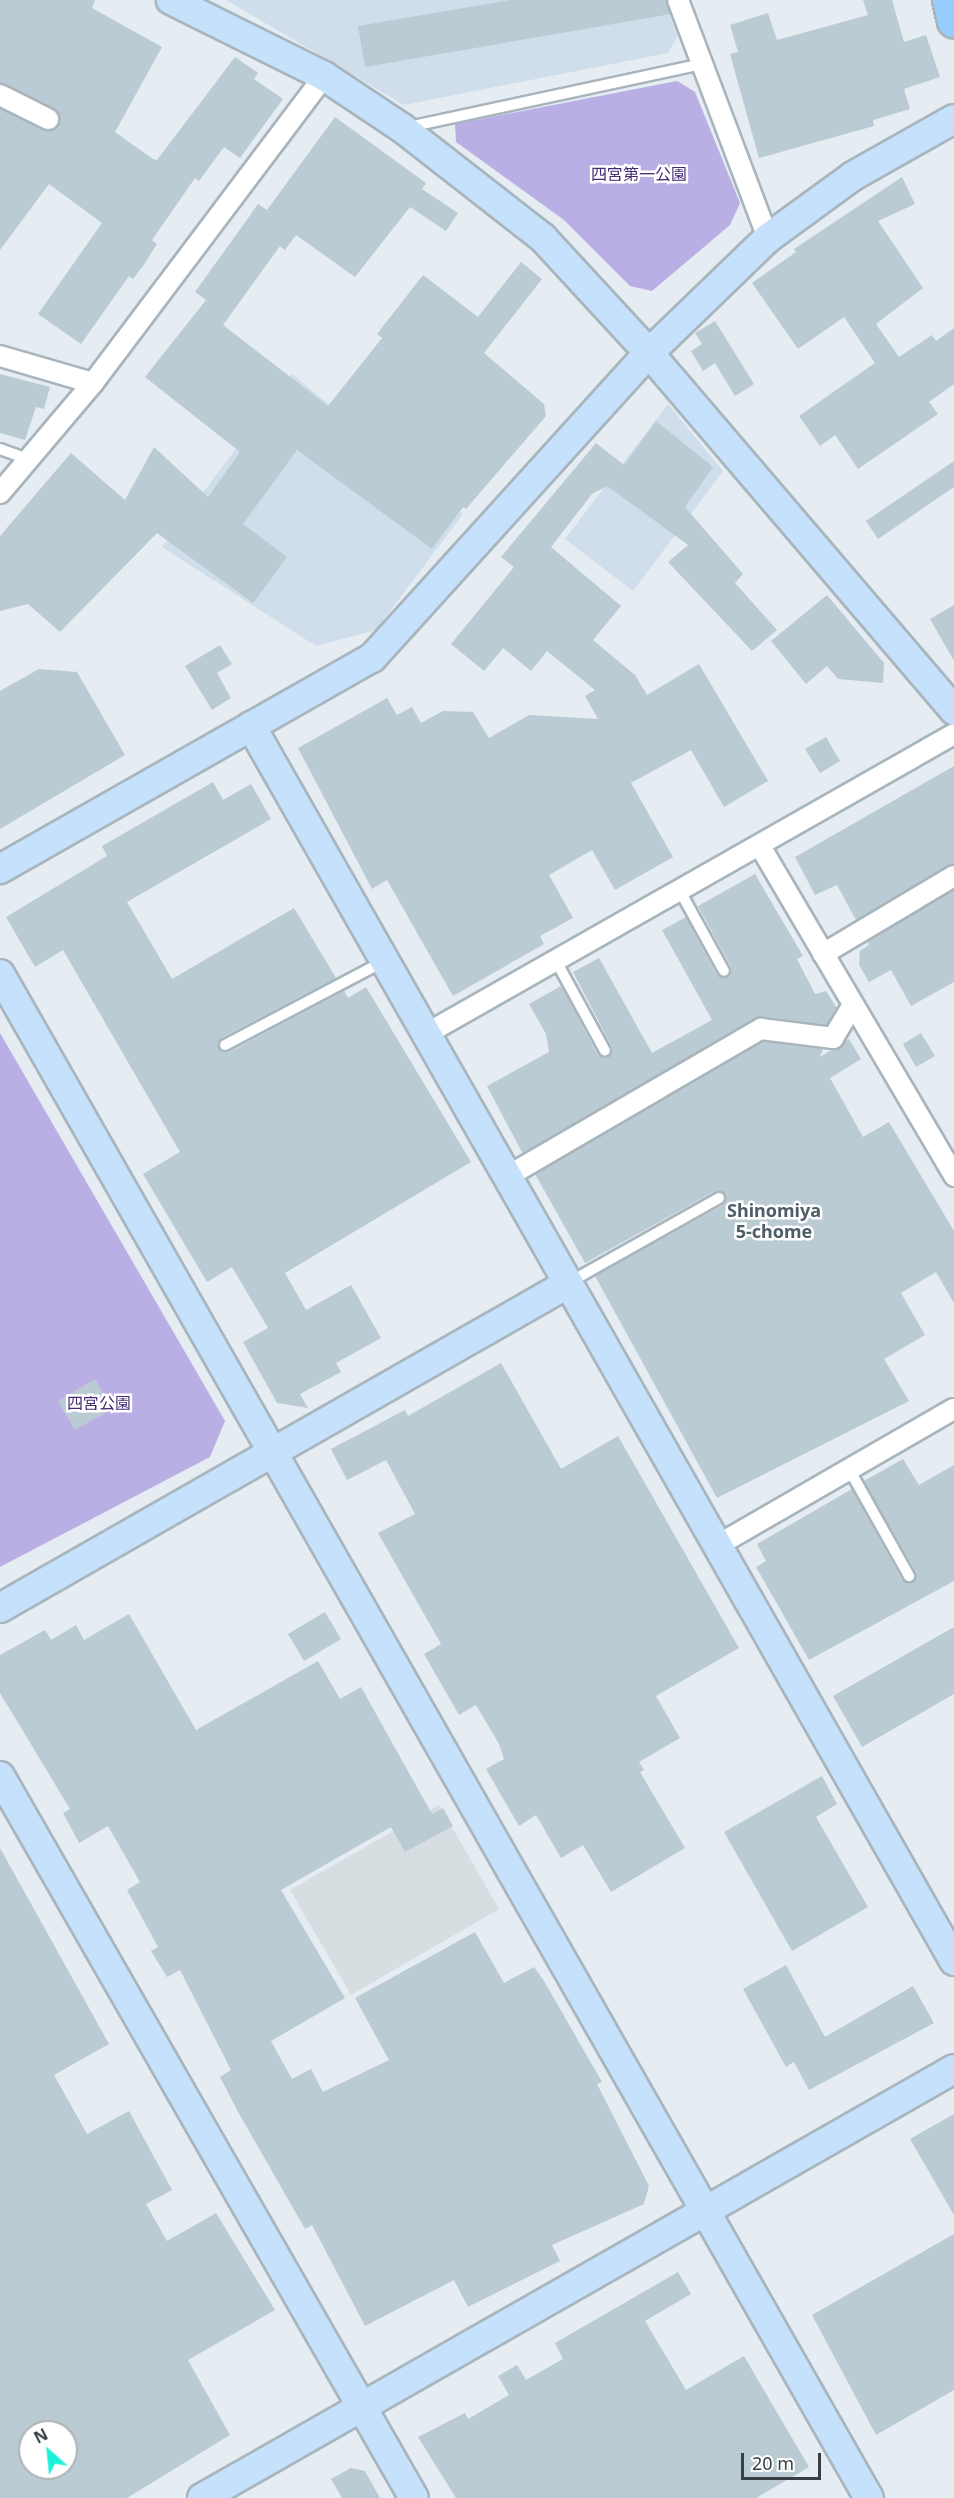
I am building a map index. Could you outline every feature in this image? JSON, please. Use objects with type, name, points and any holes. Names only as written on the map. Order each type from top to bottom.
[{"type":"main road","points":[[949,0],[954,21]]},
{"type":"street","points":[[171,0],[324,76],[402,128],[543,238],[649,353],[954,710]]},
{"type":"street","points":[[678,0],[768,238]]},
{"type":"street","points":[[0,493],[93,383],[324,76]]},
{"type":"street","points":[[0,95],[48,119]]},
{"type":"street","points":[[0,869],[372,658],[649,353],[768,238],[853,176],[954,119]]},
{"type":"street","points":[[0,356],[93,383]]},
{"type":"street","points":[[251,726],[954,1961]]},
{"type":"street","points":[[426,1034],[954,734]]},
{"type":"street","points":[[760,846],[954,1176]]},
{"type":"street","points":[[823,954],[954,876]]},
{"type":"street","points":[[0,974],[869,2498]]},
{"type":"street","points":[[508,1176],[761,1029],[832,1038],[853,1005]]},
{"type":"street","points":[[0,1608],[568,1283]]},
{"type":"street","points":[[718,1545],[954,1409]]},
{"type":"street","points":[[0,1776],[414,2498]]},
{"type":"street","points":[[202,2498],[954,2069]]},
{"type":"lane","points":[[402,128],[701,64]]},
{"type":"lane","points":[[0,449],[28,459]]},
{"type":"lane","points":[[680,891],[724,971]]},
{"type":"lane","points":[[225,1045],[385,961]]},
{"type":"lane","points":[[556,961],[605,1051]]},
{"type":"lane","points":[[568,1283],[719,1198]]},
{"type":"lane","points":[[849,1469],[909,1576]]},
{"type":"shaded area","points":[[226,0],[664,0],[678,36],[668,53],[404,105]]},
{"type":"shaded area","points":[[292,374],[463,514],[376,630],[316,646],[162,547]]},
{"type":"shaded area","points":[[668,404],[723,471],[633,591],[565,539]]},
{"type":"shaded area","points":[[439,1805],[499,1909],[351,1995],[290,1890]]},
{"type":"green space","name":"四宮第一公園","points":[[677,81],[695,92],[740,203],[730,225],[652,291],[630,286],[564,220],[456,142],[455,124]]},
{"type":"green space","name":"四宮公園","points":[[0,1033],[225,1421],[210,1457],[0,1567]]},
{"type":"building","points":[[0,0],[95,0],[92,8],[162,47],[115,132],[153,159],[157,160],[235,57],[258,73],[254,79],[283,99],[240,158],[224,147],[199,181],[195,178],[152,240],[157,244],[145,263],[133,279],[129,276],[81,344],[38,314],[102,223],[49,184],[0,250],[0,108],[48,131],[60,119],[53,108],[0,83]]},
{"type":"building","points":[[510,0],[666,0],[671,14],[365,67],[358,26]]},
{"type":"building","points":[[863,0],[892,0],[904,42],[926,35],[940,77],[904,89],[910,109],[873,120],[874,126],[759,158],[730,54],[738,52],[730,25],[768,13],[777,40],[868,15]]},
{"type":"building","points":[[335,117],[426,183],[422,189],[458,213],[446,231],[410,207],[355,277],[296,235],[285,250],[280,246],[223,325],[328,406],[382,338],[377,334],[423,275],[478,317],[521,262],[542,279],[484,353],[544,404],[546,416],[466,509],[463,507],[432,549],[297,450],[243,524],[287,557],[253,603],[157,533],[60,632],[28,604],[0,611],[0,536],[71,453],[125,500],[154,447],[208,497],[240,452],[145,377],[206,300],[195,292],[258,204],[267,210]]},
{"type":"building","points":[[902,177],[915,204],[878,221],[923,288],[876,324],[899,357],[932,335],[936,341],[954,328],[954,384],[929,402],[938,414],[858,469],[835,435],[820,446],[799,416],[875,363],[844,317],[798,349],[752,283],[796,252],[794,249]]},
{"type":"building","points":[[715,321],[754,384],[735,396],[715,363],[703,371],[691,351],[702,344],[695,333]]},
{"type":"building","points":[[0,374],[50,387],[44,409],[36,407],[25,440],[0,433]]},
{"type":"building","points":[[656,421],[713,467],[685,507],[743,574],[735,583],[777,630],[752,651],[668,562],[688,545],[607,486],[592,494],[551,547],[621,606],[593,640],[635,675],[647,695],[699,664],[768,781],[724,807],[691,750],[631,783],[673,857],[615,890],[592,850],[549,875],[573,918],[540,936],[544,944],[453,996],[387,880],[372,889],[298,748],[387,698],[397,715],[412,707],[421,723],[443,711],[473,712],[489,738],[529,715],[598,719],[585,696],[595,690],[547,651],[531,671],[503,648],[484,671],[451,644],[514,567],[501,557],[596,443],[624,465]]},
{"type":"building","points":[[954,461],[954,487],[878,539],[866,521]]},
{"type":"building","points":[[827,595],[884,663],[883,683],[838,679],[827,666],[806,684],[771,641]]},
{"type":"building","points":[[954,605],[954,661],[930,619]]},
{"type":"building","points":[[220,645],[232,664],[217,673],[231,698],[212,710],[185,666]]},
{"type":"building","points":[[39,669],[77,672],[125,755],[0,829],[0,691]]},
{"type":"building","points":[[826,737],[840,761],[820,773],[805,749]]},
{"type":"building","points":[[954,766],[954,864],[856,920],[837,885],[815,895],[795,857]]},
{"type":"building","points":[[213,782],[223,800],[251,784],[271,819],[127,902],[172,979],[294,908],[336,978],[221,1038],[219,1049],[229,1052],[344,991],[348,998],[366,987],[471,1162],[285,1273],[306,1310],[351,1285],[381,1338],[336,1363],[341,1372],[300,1394],[308,1408],[277,1403],[243,1342],[268,1328],[232,1267],[207,1282],[143,1174],[180,1152],[63,950],[35,967],[6,917],[107,856],[102,846]]},
{"type":"building","points":[[755,874],[803,956],[797,959],[815,994],[826,991],[837,1008],[827,1025],[755,1019],[523,1154],[487,1086],[549,1052],[546,1034],[529,1004],[561,986],[598,1055],[609,1057],[612,1047],[573,972],[599,958],[652,1053],[712,1020],[662,930],[686,917],[717,975],[728,977],[731,967],[698,906]]},
{"type":"building","points":[[954,890],[954,982],[911,1006],[891,970],[869,982],[859,965],[860,951],[869,945],[867,941]]},
{"type":"building","points":[[921,1033],[935,1056],[916,1067],[903,1044]]},
{"type":"building","points":[[849,1039],[861,1059],[830,1078],[863,1137],[889,1122],[954,1231],[954,1303],[936,1272],[901,1293],[925,1335],[884,1359],[909,1401],[717,1498],[595,1276],[723,1205],[726,1195],[715,1191],[585,1263],[535,1174],[764,1041],[823,1049],[820,1057]]},
{"type":"building","points":[[501,1363],[561,1469],[618,1436],[739,1648],[656,1696],[680,1738],[639,1762],[644,1770],[640,1772],[685,1848],[611,1892],[583,1845],[561,1858],[536,1815],[519,1826],[486,1769],[504,1759],[499,1744],[476,1705],[459,1715],[424,1654],[441,1644],[378,1533],[415,1514],[386,1460],[347,1480],[331,1449],[405,1410],[408,1416]]},
{"type":"building","points":[[95,1379],[112,1409],[75,1430],[58,1401]]},
{"type":"building","points":[[903,1459],[919,1485],[954,1465],[954,1581],[809,1660],[756,1567],[766,1561],[757,1544],[852,1489],[902,1580],[913,1582],[916,1572],[864,1481]]},
{"type":"building","points":[[325,1612],[341,1639],[304,1661],[288,1634]]},
{"type":"building","points":[[129,1614],[196,1730],[318,1661],[340,1699],[361,1687],[432,1814],[443,1808],[453,1826],[405,1852],[391,1827],[281,1890],[345,1998],[271,2041],[292,2079],[311,2069],[323,2092],[389,2060],[355,1998],[475,1932],[504,1983],[534,1967],[544,1981],[602,2082],[597,2084],[649,2186],[644,2204],[552,2245],[560,2261],[468,2307],[454,2280],[365,2326],[312,2225],[305,2229],[237,2110],[220,2077],[231,2070],[180,1970],[167,1977],[151,1951],[158,1947],[127,1890],[140,1882],[108,1826],[79,1843],[63,1813],[70,1809],[0,1693],[0,1655],[45,1630],[51,1640],[76,1625],[84,1640]]},
{"type":"building","points":[[954,1627],[954,1694],[862,1747],[833,1696]]},
{"type":"building","points":[[822,1776],[837,1804],[816,1817],[868,1907],[792,1951],[724,1832]]},
{"type":"building","points":[[0,1848],[109,2044],[54,2075],[87,2134],[129,2111],[172,2190],[146,2204],[167,2241],[216,2213],[275,2310],[188,2360],[230,2435],[127,2498],[0,2498]]},
{"type":"building","points":[[786,1965],[825,2037],[913,1986],[934,2023],[809,2090],[794,2062],[786,2067],[743,1989]]},
{"type":"building","points":[[954,2114],[954,2215],[910,2139]]},
{"type":"building","points":[[954,2234],[954,2390],[876,2435],[812,2315]]},
{"type":"building","points":[[678,2272],[691,2294],[645,2321],[686,2390],[744,2356],[809,2467],[756,2498],[456,2498],[418,2437],[465,2413],[468,2419],[509,2395],[498,2376],[517,2365],[526,2380],[563,2359],[555,2343]]},
{"type":"building","points":[[351,2468],[365,2471],[380,2498],[342,2498],[331,2479]]},
{"type":"district","name":"Shinomiya 5-chome","points":[[774,1221]]}]
